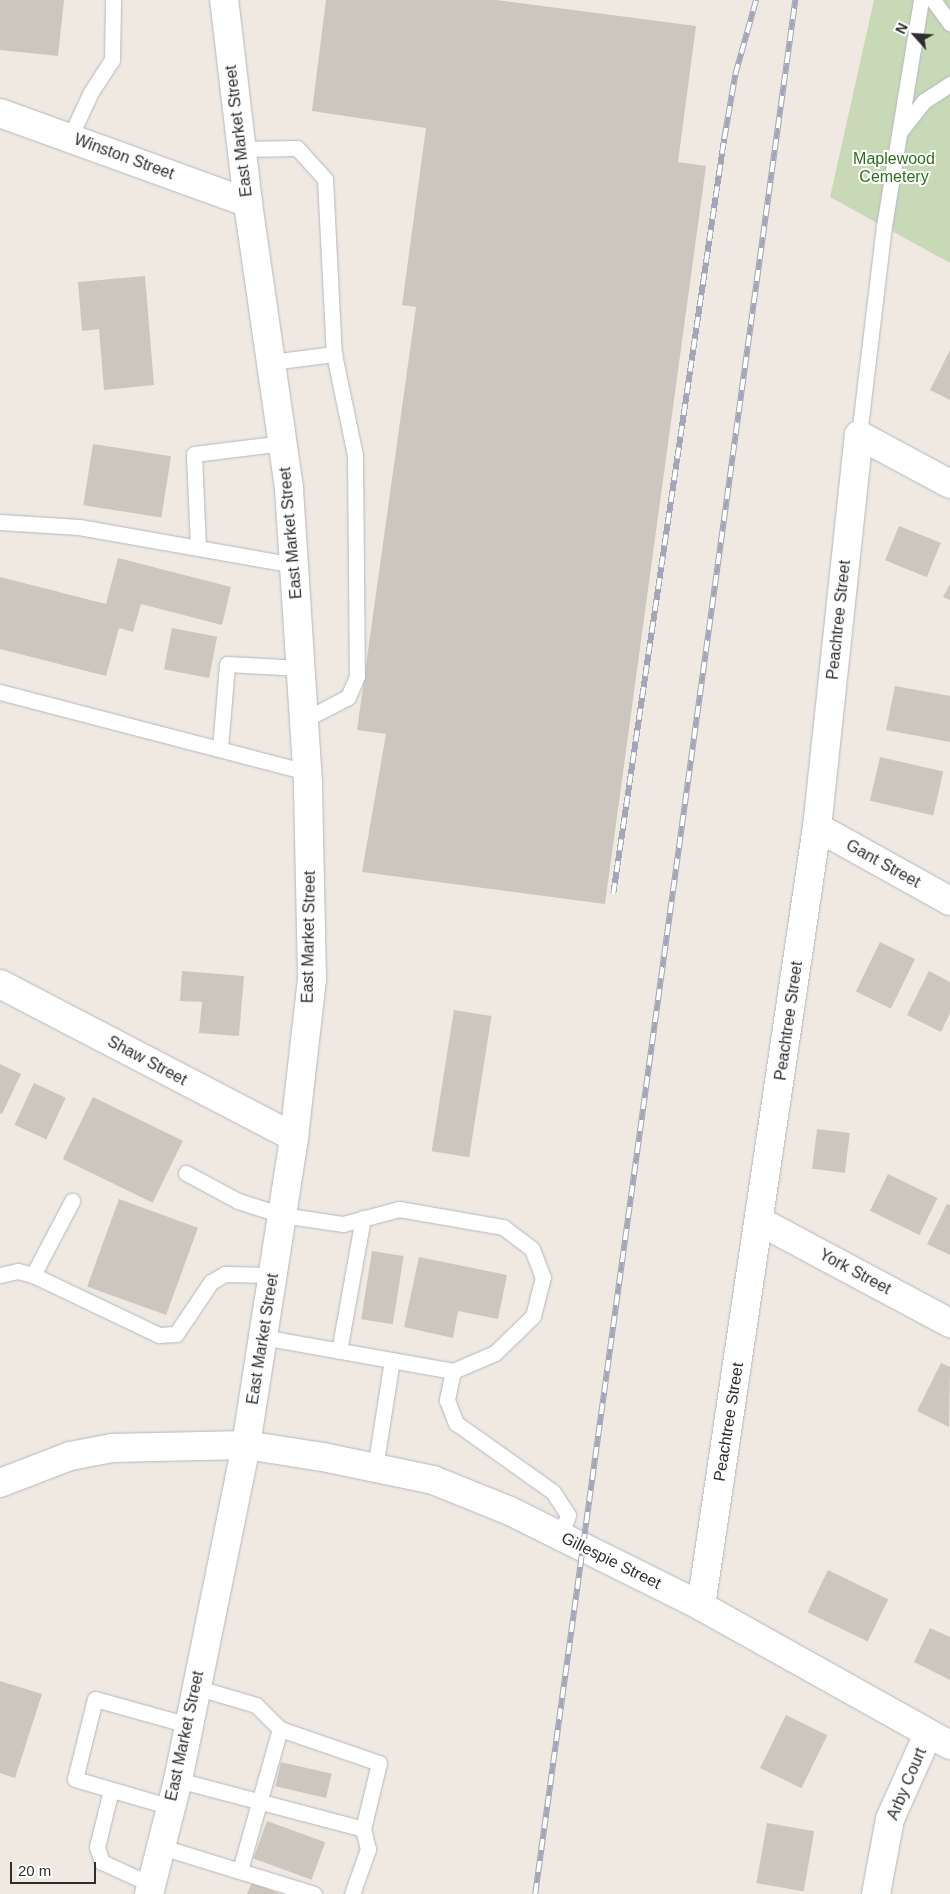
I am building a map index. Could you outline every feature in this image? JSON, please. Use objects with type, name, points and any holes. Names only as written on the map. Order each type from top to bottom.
[{"type":"street","name":"East Market Street","points":[[151,1890],[178,1780],[195,1687],[246,1445],[294,1137],[312,980],[307,772],[294,565],[283,443],[248,203],[224,0]]},
{"type":"street","name":"Winston Street","points":[[0,113],[248,203]]},
{"type":"street","points":[[859,435],[950,484]]},
{"type":"street","name":"Peachtree Street","points":[[701,1606],[760,1221],[817,827],[859,435]]},
{"type":"street","name":"Gant Street","points":[[817,827],[950,901]]},
{"type":"street","name":"Shaw Street","points":[[0,984],[294,1137]]},
{"type":"street","name":"York Street","points":[[760,1221],[950,1323]]},
{"type":"street","name":"Gillespie Street","points":[[0,1483],[70,1456],[112,1448],[246,1445],[433,1480],[510,1511],[701,1606],[939,1740]]},
{"type":"street","name":"Arby Court","points":[[876,1894],[890,1819],[939,1740]]},
{"type":"lane","points":[[70,137],[91,92],[112,60],[113,0]]},
{"type":"lane","points":[[859,435],[884,226],[921,0]]},
{"type":"lane","points":[[933,0],[950,23]]},
{"type":"lane","points":[[899,135],[910,116],[924,101],[950,84]]},
{"type":"lane","points":[[242,149],[297,148],[325,178],[334,354],[355,455],[357,676],[348,697],[304,720]]},
{"type":"lane","points":[[271,362],[334,354]]},
{"type":"lane","points":[[198,547],[194,454],[283,443]]},
{"type":"lane","points":[[0,522],[79,528],[294,565]]},
{"type":"lane","points":[[220,748],[227,664],[301,668]]},
{"type":"lane","points":[[0,692],[307,772]]},
{"type":"lane","points":[[186,1173],[238,1201],[282,1215],[343,1224],[399,1209],[503,1227],[532,1249],[542,1277],[533,1316],[495,1353],[453,1371],[263,1337]]},
{"type":"lane","points":[[34,1275],[72,1201]]},
{"type":"lane","points":[[339,1351],[363,1218]]},
{"type":"lane","points":[[0,1274],[18,1271],[34,1275],[159,1335],[176,1334],[211,1282],[225,1274],[273,1275]]},
{"type":"lane","points":[[375,1468],[392,1360]]},
{"type":"lane","points":[[453,1371],[447,1400],[456,1423],[553,1492],[568,1515],[560,1537]]},
{"type":"lane","points":[[195,1687],[256,1705],[280,1729],[379,1763],[363,1829],[368,1849],[352,1894]]},
{"type":"lane","points":[[171,1807],[75,1779],[95,1700],[188,1725]]},
{"type":"lane","points":[[240,1870],[280,1729]]},
{"type":"lane","points":[[178,1780],[363,1829]]},
{"type":"lane","points":[[112,1790],[96,1847],[102,1862],[151,1890]]},
{"type":"lane","points":[[162,1847],[314,1894]]},
{"type":"green space","name":"Maplewood Cemetery","points":[[874,0],[950,0],[950,263],[830,197]]},
{"type":"building","points":[[0,0],[64,0],[58,56],[0,50]]},
{"type":"building","points":[[326,0],[497,0],[696,26],[678,162],[706,166],[605,904],[362,872],[386,734],[357,730],[416,307],[402,305],[426,128],[312,111]]},
{"type":"building","points":[[145,276],[154,385],[104,390],[99,329],[82,331],[78,282]]},
{"type":"building","points":[[950,350],[950,400],[930,390]]},
{"type":"building","points":[[93,444],[171,456],[161,518],[83,505]]},
{"type":"building","points":[[899,526],[941,543],[927,577],[885,560]]},
{"type":"building","points":[[118,558],[231,587],[222,625],[141,604],[133,632],[119,628],[106,676],[0,649],[0,577],[106,604]]},
{"type":"building","points":[[950,584],[950,600],[943,597]]},
{"type":"building","points":[[172,628],[217,637],[209,678],[164,669]]},
{"type":"building","points":[[895,686],[950,696],[950,742],[886,730]]},
{"type":"building","points":[[880,757],[943,772],[933,815],[870,801]]},
{"type":"building","points":[[880,942],[915,959],[891,1009],[856,991]]},
{"type":"building","points":[[182,971],[244,976],[239,1036],[199,1033],[202,1002],[180,1001]]},
{"type":"building","points":[[929,971],[950,982],[950,1013],[941,1032],[907,1015]]},
{"type":"building","points":[[454,1010],[492,1016],[469,1157],[432,1151]]},
{"type":"building","points":[[0,1064],[21,1074],[2,1114],[0,1113]]},
{"type":"building","points":[[34,1083],[66,1098],[46,1139],[15,1125]]},
{"type":"building","points":[[93,1097],[183,1141],[153,1203],[63,1159]]},
{"type":"building","points":[[817,1129],[850,1133],[845,1173],[812,1169]]},
{"type":"building","points":[[888,1174],[937,1198],[919,1235],[870,1211]]},
{"type":"building","points":[[119,1199],[198,1228],[166,1315],[87,1286]]},
{"type":"building","points":[[947,1204],[950,1205],[950,1255],[927,1244]]},
{"type":"building","points":[[372,1251],[404,1256],[393,1324],[361,1319]]},
{"type":"building","points":[[419,1257],[507,1275],[498,1319],[458,1311],[453,1338],[404,1327]]},
{"type":"building","points":[[941,1363],[950,1367],[949,1427],[917,1411]]},
{"type":"building","points":[[828,1570],[888,1599],[868,1642],[807,1612]]},
{"type":"building","points":[[930,1628],[950,1637],[950,1680],[914,1662]]},
{"type":"building","points":[[0,1681],[42,1694],[15,1778],[0,1773]]},
{"type":"building","points":[[786,1715],[827,1735],[801,1788],[760,1768]]},
{"type":"building","points":[[281,1762],[332,1774],[326,1798],[275,1786]]},
{"type":"building","points":[[267,1821],[325,1842],[312,1880],[253,1859]]},
{"type":"building","points":[[767,1823],[814,1831],[804,1891],[756,1883]]},
{"type":"building","points":[[252,1882],[280,1894],[247,1894]]},
{"type":"railway","points":[[613,894],[724,139],[735,75],[756,0]]},
{"type":"railway","points":[[535,1894],[795,0]]}]
